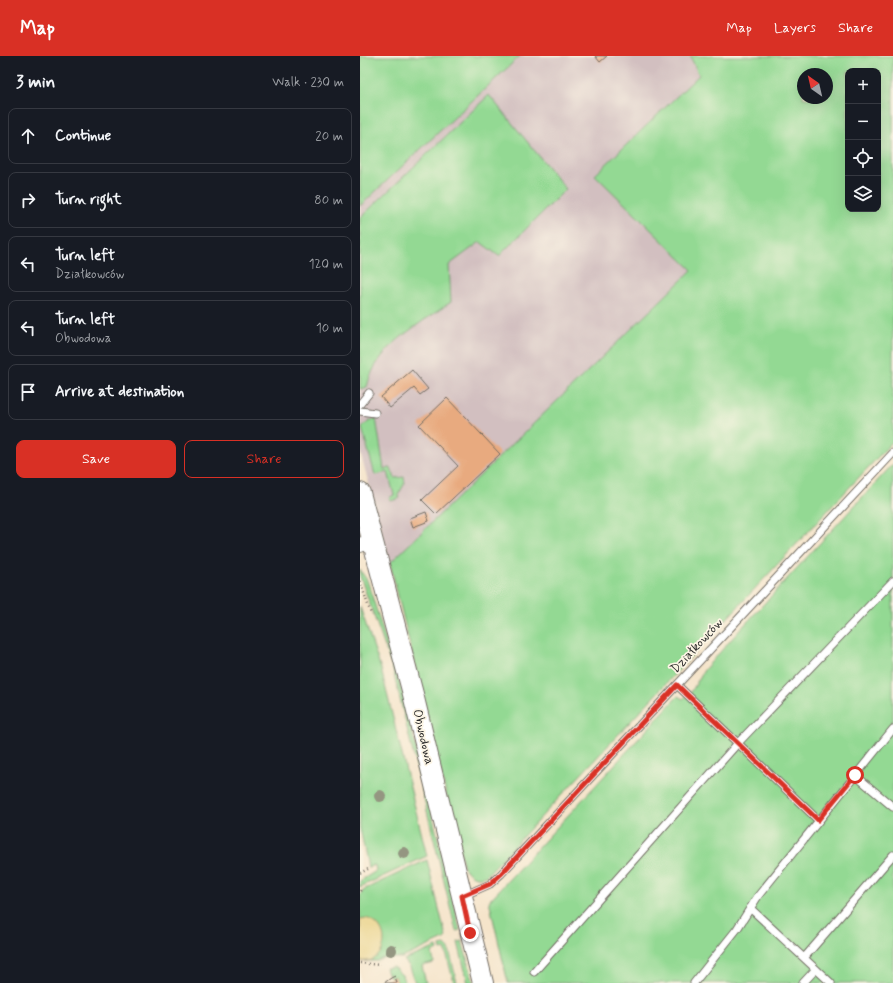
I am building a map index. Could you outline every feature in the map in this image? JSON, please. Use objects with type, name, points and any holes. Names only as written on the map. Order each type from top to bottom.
[{"type":"main road","name":"Obwodowa","points":[[360,493],[366,543],[413,694],[483,983]]},
{"type":"lane","points":[[360,404],[370,393]]},
{"type":"lane","points":[[360,411],[374,413]]},
{"type":"lane","name":"Działkowców","points":[[462,896],[490,884],[501,874],[893,453]]},
{"type":"lane","points":[[534,972],[738,743],[893,581]]},
{"type":"lane","points":[[677,685],[818,820]]},
{"type":"lane","points":[[694,983],[737,929],[750,908],[818,820],[893,729]]},
{"type":"lane","points":[[855,775],[893,807]]},
{"type":"lane","points":[[804,958],[893,855]]},
{"type":"lane","points":[[750,908],[831,983]]},
{"type":"lane","points":[[803,983],[816,969]]},
{"type":"path","points":[[360,873],[368,869]]},
{"type":"path","points":[[360,963],[380,965]]},
{"type":"shaded area","points":[[520,56],[690,56],[699,75],[595,175],[692,270],[390,563],[360,451],[360,206]]},
{"type":"green space","points":[[360,56],[520,56],[360,206]]},
{"type":"green space","points":[[690,56],[893,56],[893,441],[486,876],[476,877],[471,875],[464,868],[390,563],[692,270],[595,175],[699,75]]},
{"type":"green space","points":[[489,95],[566,189],[499,256],[480,242],[449,265],[451,302],[413,328],[389,348],[379,360],[367,387],[360,389],[360,218]]},
{"type":"green space","points":[[376,418],[384,469],[391,468],[395,478],[404,477],[405,483],[398,495],[400,498],[391,501],[389,498],[394,495],[388,472],[375,475],[362,428],[368,422]]},
{"type":"green space","points":[[893,464],[893,983],[508,983],[489,901],[678,696],[683,699],[693,689],[704,670]]},
{"type":"green space","points":[[360,570],[367,580],[403,694],[460,930],[456,931],[393,670],[360,576]]},
{"type":"green space","points":[[360,607],[381,669],[427,856],[360,887],[360,881],[376,871],[375,865],[368,867],[360,828]]},
{"type":"green space","points":[[427,860],[446,937],[402,958],[383,958],[377,961],[360,961],[360,895],[363,890]]},
{"type":"green space","points":[[462,941],[474,983],[468,983],[458,942]]},
{"type":"green space","points":[[445,945],[449,949],[457,983],[454,983],[445,949],[441,950],[440,946]]},
{"type":"green space","points":[[437,947],[438,950],[432,952],[434,963],[422,966],[426,983],[415,983],[410,967],[404,960]]},
{"type":"green space","points":[[393,967],[402,975],[405,983],[397,983],[395,976],[391,978],[385,968]]},
{"type":"sand","points":[[366,918],[375,923],[381,929],[384,937],[384,944],[381,952],[376,957],[369,961],[360,961],[360,919]]},
{"type":"building","points":[[595,56],[607,56],[600,62]]},
{"type":"building","points":[[412,370],[428,389],[420,395],[414,388],[390,408],[381,397]]},
{"type":"building","points":[[447,398],[500,454],[436,514],[422,500],[458,466],[419,425]]},
{"type":"building","points":[[426,512],[429,521],[413,527],[410,518]]},
{"type":"building","points":[[395,976],[397,983],[384,983],[391,978]]},
{"type":"route","points":[[470,933],[462,896],[477,891],[490,884],[501,874],[677,685],[818,820],[855,775]]}]
